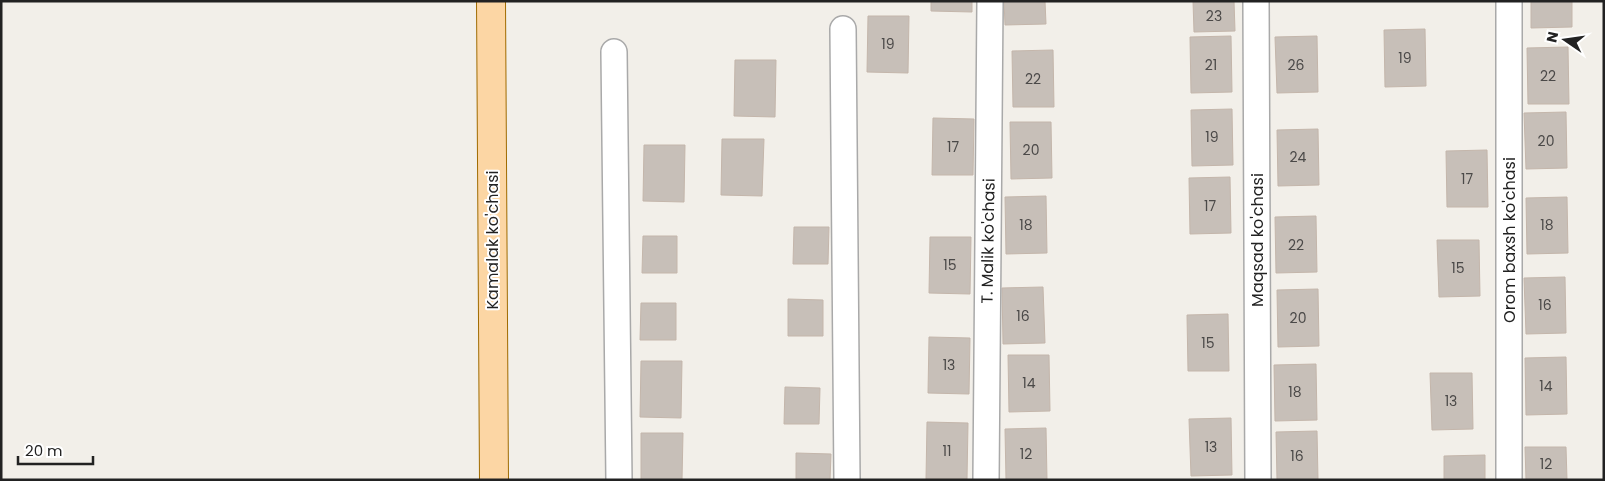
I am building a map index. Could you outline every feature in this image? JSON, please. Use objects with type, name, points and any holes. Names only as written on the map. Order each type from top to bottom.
[{"type":"main road","name":"Kamalak ko'chasi","points":[[491,1],[494,480]]},
{"type":"street","name":"T. Malik ko'chasi","points":[[986,480],[990,1]]},
{"type":"street","name":"Maqsad ko'chasi","points":[[1256,1],[1258,480]]},
{"type":"street","name":"Orom baxsh ko'chasi","points":[[1509,1],[1509,480]]},
{"type":"street","points":[[843,29],[848,480]]},
{"type":"street","points":[[614,52],[619,480]]},
{"type":"building","points":[[931,1],[972,1],[972,12],[931,11]]},
{"type":"building","points":[[1004,1],[1045,1],[1046,24],[1005,25]]},
{"type":"building","points":[[1193,1],[1234,1],[1235,31],[1194,32]]},
{"type":"building","points":[[1531,1],[1572,1],[1572,27],[1531,28]]},
{"type":"building","points":[[868,16],[909,16],[908,73],[867,72]]},
{"type":"building","points":[[1425,29],[1426,86],[1385,87],[1384,30]]},
{"type":"building","points":[[1231,36],[1232,92],[1191,93],[1190,37]]},
{"type":"building","points":[[1317,36],[1318,92],[1277,93],[1275,37]]},
{"type":"building","points":[[1568,47],[1569,104],[1528,104],[1527,48]]},
{"type":"building","points":[[1053,50],[1054,107],[1013,107],[1012,51]]},
{"type":"building","points":[[735,60],[776,60],[775,117],[734,116]]},
{"type":"building","points":[[1232,109],[1233,165],[1192,166],[1191,110]]},
{"type":"building","points":[[1566,112],[1567,168],[1526,169],[1524,113]]},
{"type":"building","points":[[933,118],[974,119],[973,175],[932,175]]},
{"type":"building","points":[[1010,122],[1051,122],[1052,178],[1011,179]]},
{"type":"building","points":[[1318,129],[1319,185],[1278,186],[1277,130]]},
{"type":"building","points":[[722,139],[764,139],[762,196],[721,195]]},
{"type":"building","points":[[644,145],[685,145],[684,202],[643,201]]},
{"type":"building","points":[[1487,150],[1488,207],[1447,207],[1446,151]]},
{"type":"building","points":[[1230,177],[1231,233],[1190,234],[1189,178]]},
{"type":"building","points":[[1046,196],[1047,253],[1006,254],[1005,197]]},
{"type":"building","points":[[1567,197],[1568,253],[1527,254],[1526,198]]},
{"type":"building","points":[[1316,216],[1317,272],[1276,273],[1275,217]]},
{"type":"building","points":[[794,227],[829,227],[828,264],[793,264]]},
{"type":"building","points":[[643,236],[677,236],[677,273],[642,273]]},
{"type":"building","points":[[930,237],[971,237],[970,294],[929,293]]},
{"type":"building","points":[[1437,240],[1479,240],[1480,296],[1439,297]]},
{"type":"building","points":[[1565,277],[1566,333],[1526,334],[1524,278]]},
{"type":"building","points":[[1043,287],[1045,343],[1003,344],[1002,288]]},
{"type":"building","points":[[1318,289],[1319,346],[1278,347],[1277,290]]},
{"type":"building","points":[[788,299],[823,300],[823,336],[788,336]]},
{"type":"building","points":[[641,303],[676,303],[676,340],[640,340]]},
{"type":"building","points":[[1228,314],[1229,371],[1188,371],[1187,315]]},
{"type":"building","points":[[929,337],[970,338],[969,394],[928,393]]},
{"type":"building","points":[[1008,355],[1049,355],[1050,411],[1009,412]]},
{"type":"building","points":[[1566,357],[1567,414],[1526,415],[1525,358]]},
{"type":"building","points":[[641,361],[682,361],[681,418],[640,417]]},
{"type":"building","points":[[1316,364],[1317,420],[1275,421],[1274,365]]},
{"type":"building","points":[[1430,373],[1472,373],[1473,429],[1432,430]]},
{"type":"building","points":[[785,387],[820,388],[819,424],[784,424]]},
{"type":"building","points":[[1231,418],[1232,475],[1191,476],[1189,419]]},
{"type":"building","points":[[927,422],[968,423],[967,479],[926,479]]},
{"type":"building","points":[[1046,428],[1047,480],[1006,480],[1005,429]]},
{"type":"building","points":[[1317,431],[1318,480],[1277,480],[1276,432]]},
{"type":"building","points":[[641,433],[683,433],[682,480],[641,480]]},
{"type":"building","points":[[1525,447],[1566,447],[1567,480],[1526,480]]},
{"type":"building","points":[[796,453],[831,454],[830,480],[796,480]]},
{"type":"building","points":[[1485,455],[1485,480],[1444,480],[1444,456]]}]
